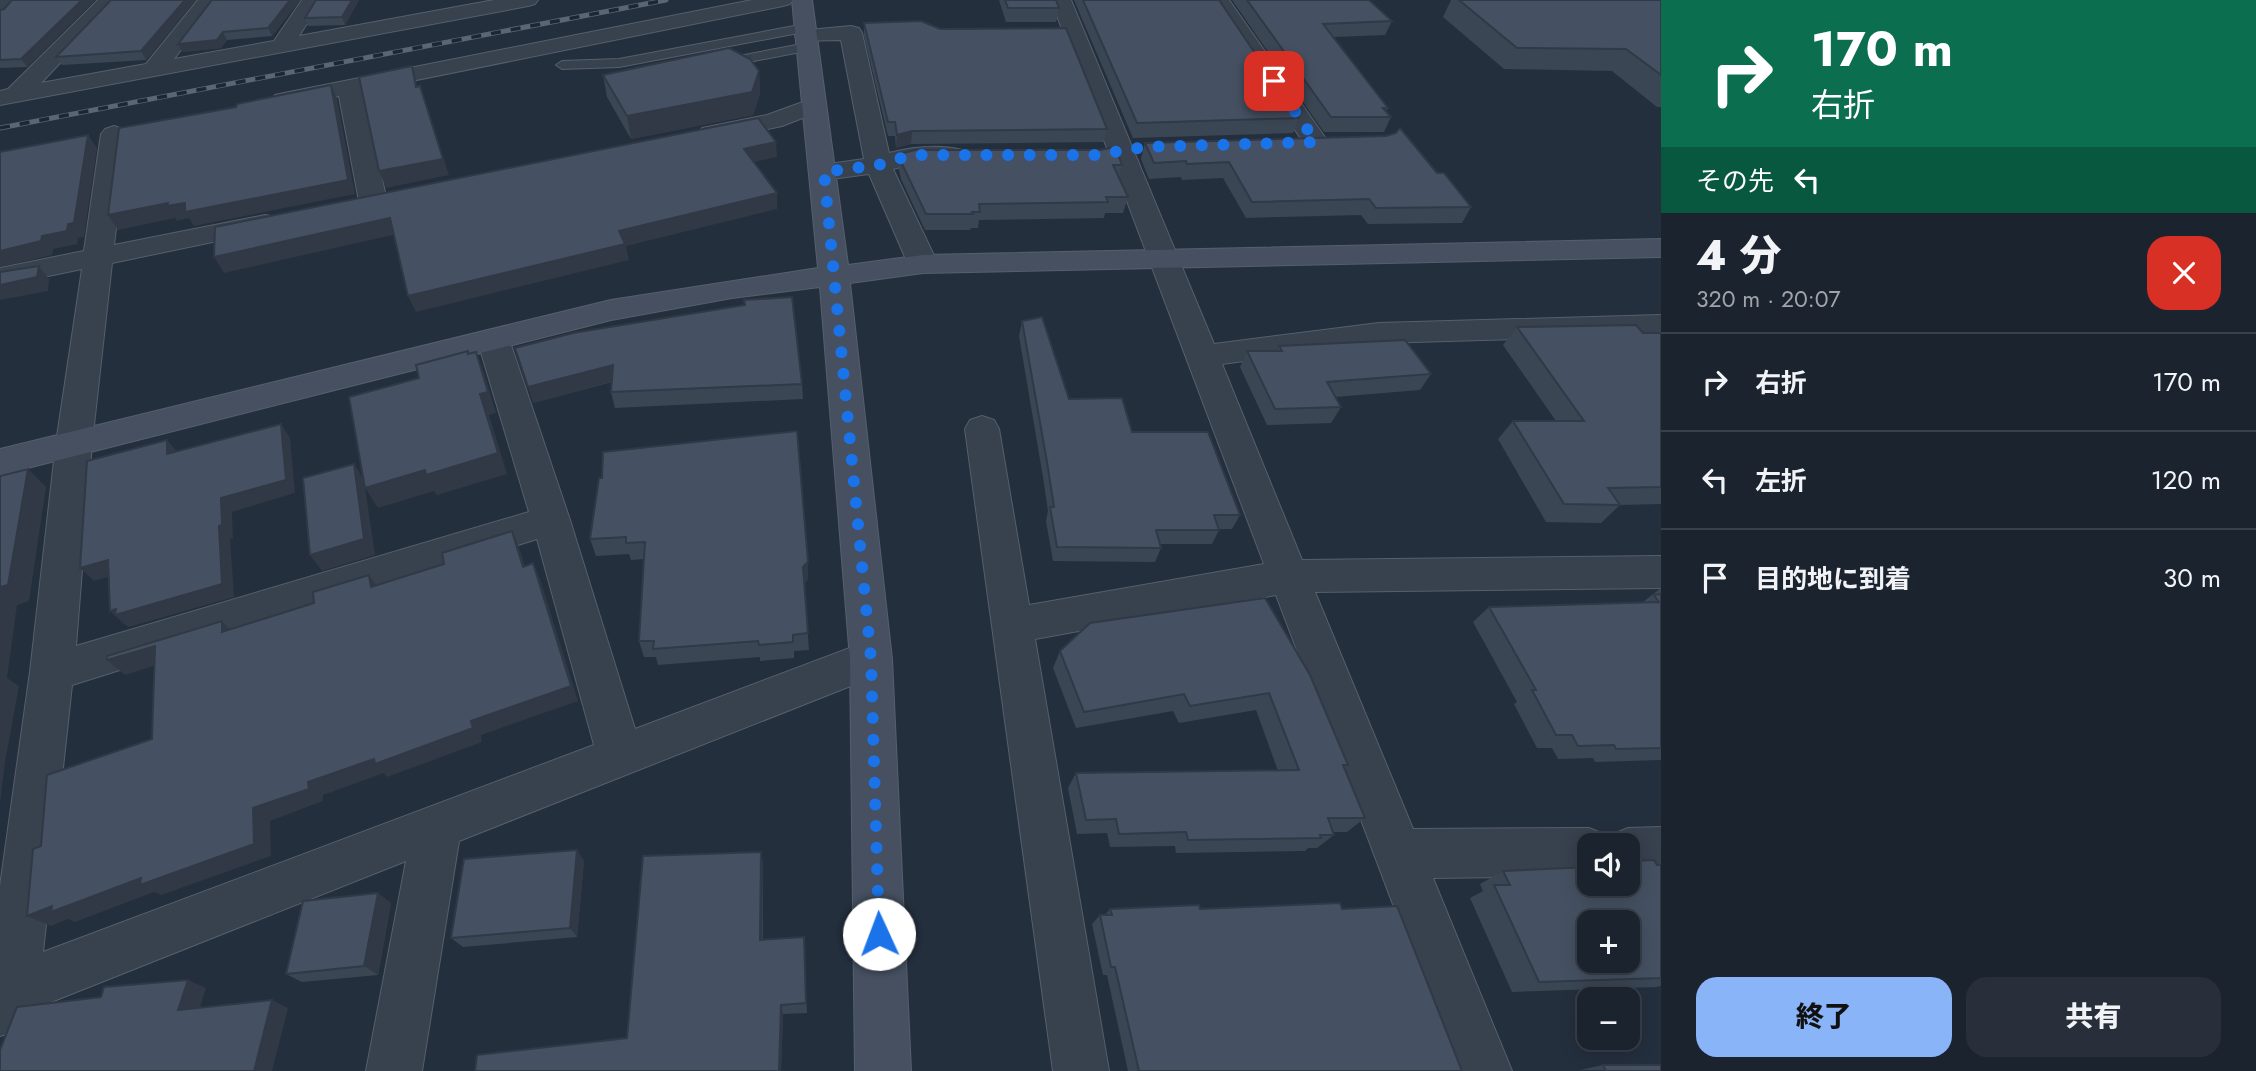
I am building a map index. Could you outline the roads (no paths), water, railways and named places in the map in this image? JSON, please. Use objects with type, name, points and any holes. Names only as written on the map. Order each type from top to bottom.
[{"type":"street","points":[[0,11],[12,0]]},
{"type":"street","points":[[9,96],[110,0]]},
{"type":"street","points":[[155,68],[209,0]]},
{"type":"street","points":[[281,46],[312,0]]},
{"type":"street","points":[[9,96],[496,3],[528,0]]},
{"type":"street","points":[[258,106],[783,0]]},
{"type":"street","points":[[802,0],[824,172],[832,277],[871,659],[883,1071]]},
{"type":"street","points":[[1062,0],[1120,151],[1167,258],[1202,356],[1484,1071]]},
{"type":"street","points":[[1219,0],[1328,142],[1289,143]]},
{"type":"street","points":[[1047,31],[1074,31]]},
{"type":"street","points":[[806,37],[851,33],[878,165],[923,264]]},
{"type":"street","points":[[349,87],[373,201]]},
{"type":"street","points":[[679,139],[773,121],[814,106]]},
{"type":"street","points":[[4,1001],[52,672],[74,443],[114,134]]},
{"type":"street","points":[[824,172],[878,165],[911,155],[977,155]]},
{"type":"street","points":[[345,207],[400,196]]},
{"type":"street","points":[[0,277],[291,218]]},
{"type":"street","points":[[0,462],[611,310],[732,289],[923,264],[1661,248]]},
{"type":"street","points":[[1202,356],[1379,333],[1661,325]]},
{"type":"street","points":[[493,339],[551,520],[620,756]]},
{"type":"street","points":[[982,429],[1081,1071]]},
{"type":"street","points":[[52,672],[551,520]]},
{"type":"street","points":[[1014,625],[1289,576],[1661,572]]},
{"type":"street","points":[[4,1001],[437,827],[871,659]]},
{"type":"street","points":[[394,1071],[437,827]]},
{"type":"street","points":[[1399,854],[1577,852]]},
{"type":"street","points":[[1640,852],[1661,852]]},
{"type":"lane","points":[[562,65],[619,63],[806,37]]},
{"type":"lane","points":[[711,65],[806,37]]},
{"type":"railway","points":[[0,128],[666,0]]}]
